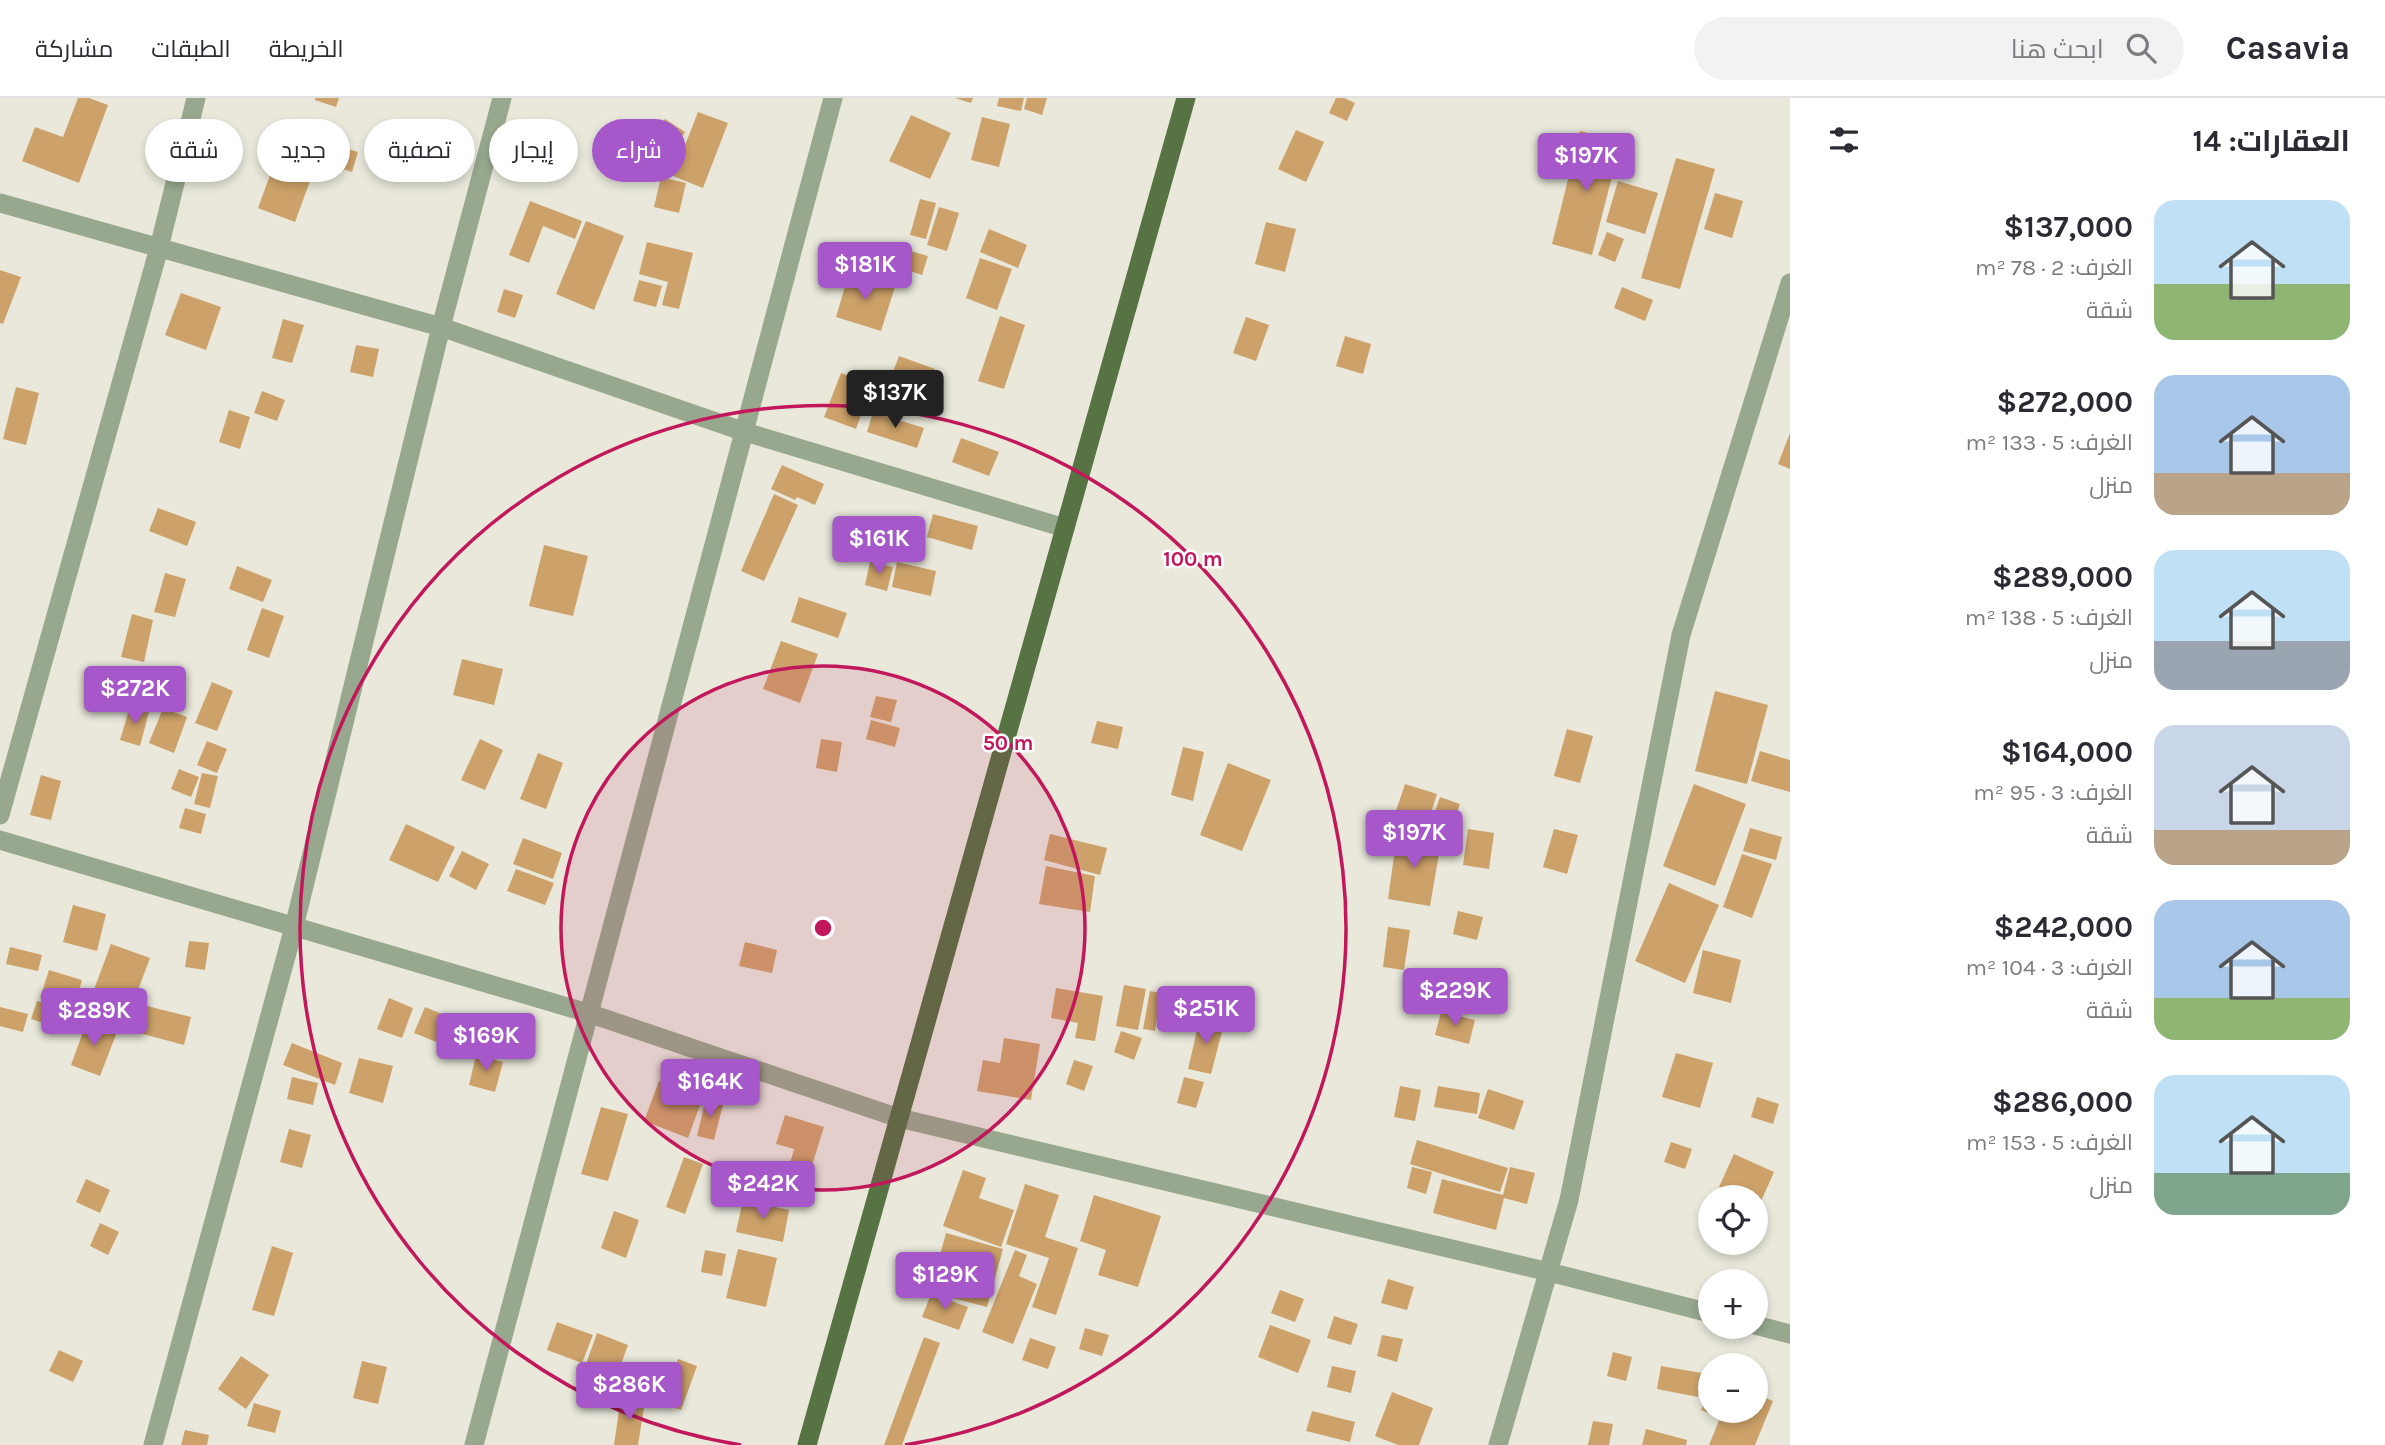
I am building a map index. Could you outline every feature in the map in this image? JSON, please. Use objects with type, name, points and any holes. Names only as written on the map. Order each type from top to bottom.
[{"type":"main road","points":[[807,1445],[1186,98]]},
{"type":"street","points":[[0,815],[159,248],[196,98]]},
{"type":"street","points":[[153,1445],[294,927],[441,327],[502,98]]},
{"type":"street","points":[[474,1445],[833,98]]},
{"type":"street","points":[[0,203],[441,327],[745,432],[1065,528]]},
{"type":"street","points":[[1498,1445],[1569,1200],[1681,635],[1790,283]]},
{"type":"street","points":[[0,840],[588,1013],[899,1118],[1698,1310]]},
{"type":"street","points":[[1768,1328],[1790,1334]]},
{"type":"building","points":[[78,98],[89,98],[108,105],[79,183],[22,161],[35,127],[63,137]]},
{"type":"building","points":[[315,98],[339,98],[336,107]]},
{"type":"building","points":[[955,98],[973,98],[971,103]]},
{"type":"building","points":[[999,98],[1024,98],[1021,111],[997,106]]},
{"type":"building","points":[[1027,98],[1047,98],[1042,115],[1024,109]]},
{"type":"building","points":[[1336,98],[1355,103],[1347,121],[1329,113]]},
{"type":"building","points":[[698,112],[728,123],[703,188],[686,181],[686,143]]},
{"type":"building","points":[[911,115],[951,133],[930,179],[889,161]]},
{"type":"building","points":[[982,117],[1010,124],[999,167],[971,160]]},
{"type":"building","points":[[1296,130],[1324,142],[1306,182],[1278,169]]},
{"type":"building","points":[[1580,131],[1621,141],[1592,255],[1552,244]]},
{"type":"building","points":[[350,149],[358,152],[350,171]]},
{"type":"building","points":[[1676,158],[1715,169],[1680,289],[1641,278]]},
{"type":"building","points":[[1618,181],[1658,193],[1645,234],[1606,222]]},
{"type":"building","points":[[268,182],[310,182],[295,222],[258,208]]},
{"type":"building","points":[[660,182],[686,183],[679,213],[654,207]]},
{"type":"building","points":[[1715,193],[1743,201],[1732,238],[1704,229]]},
{"type":"building","points":[[920,199],[936,203],[926,239],[910,235]]},
{"type":"building","points":[[530,201],[582,221],[575,239],[543,226],[529,263],[509,255]]},
{"type":"building","points":[[939,207],[959,213],[947,251],[927,245]]},
{"type":"building","points":[[586,221],[624,236],[594,310],[556,294]]},
{"type":"building","points":[[1266,222],[1296,229],[1285,272],[1255,264]]},
{"type":"building","points":[[989,229],[1027,245],[1018,268],[980,252]]},
{"type":"building","points":[[1607,232],[1624,239],[1615,262],[1598,255]]},
{"type":"building","points":[[647,242],[693,253],[679,309],[662,305],[668,282],[639,274]]},
{"type":"building","points":[[907,250],[928,256],[922,275],[901,268]]},
{"type":"building","points":[[980,258],[1012,269],[997,310],[966,298]]},
{"type":"building","points":[[0,270],[21,277],[3,324],[0,323]]},
{"type":"building","points":[[849,273],[895,287],[881,331],[836,317]]},
{"type":"building","points":[[639,280],[662,286],[656,307],[633,301]]},
{"type":"building","points":[[1622,287],[1653,300],[1645,321],[1614,308]]},
{"type":"building","points":[[504,289],[523,295],[515,318],[497,312]]},
{"type":"building","points":[[181,293],[221,307],[206,350],[165,335]]},
{"type":"building","points":[[1000,316],[1025,325],[1004,389],[978,381]]},
{"type":"building","points":[[1246,317],[1269,325],[1256,361],[1233,353]]},
{"type":"building","points":[[283,319],[304,325],[292,363],[272,358]]},
{"type":"building","points":[[1345,336],[1371,344],[1363,374],[1336,366]]},
{"type":"building","points":[[356,345],[379,349],[373,377],[350,372]]},
{"type":"building","points":[[899,356],[935,369],[921,406],[885,393]]},
{"type":"building","points":[[841,373],[872,384],[856,429],[824,417]]},
{"type":"building","points":[[16,387],[39,393],[26,445],[3,439]]},
{"type":"building","points":[[262,391],[285,400],[277,421],[254,413]]},
{"type":"building","points":[[229,410],[250,417],[240,449],[219,442]]},
{"type":"building","points":[[873,412],[924,428],[917,448],[867,432]]},
{"type":"building","points":[[1790,433],[1790,469],[1778,464]]},
{"type":"building","points":[[961,438],[999,452],[989,476],[952,462]]},
{"type":"building","points":[[782,465],[824,484],[815,505],[797,497],[795,500],[771,489]]},
{"type":"building","points":[[774,494],[798,505],[764,581],[741,571]]},
{"type":"building","points":[[158,508],[196,522],[187,546],[149,531]]},
{"type":"building","points":[[933,514],[978,526],[972,550],[927,537]]},
{"type":"building","points":[[544,545],[588,556],[573,616],[529,606]]},
{"type":"building","points":[[870,562],[893,567],[887,591],[865,585]]},
{"type":"building","points":[[897,562],[936,571],[931,596],[892,587]]},
{"type":"building","points":[[237,566],[272,580],[263,602],[229,589]]},
{"type":"building","points":[[165,573],[186,579],[175,617],[154,612]]},
{"type":"building","points":[[799,597],[847,613],[838,638],[791,622]]},
{"type":"building","points":[[262,608],[284,616],[269,658],[247,650]]},
{"type":"building","points":[[132,614],[153,620],[144,662],[121,657]]},
{"type":"building","points":[[781,641],[818,654],[800,703],[763,689]]},
{"type":"building","points":[[462,659],[503,669],[494,705],[453,695]]},
{"type":"building","points":[[212,682],[233,691],[217,731],[195,723]]},
{"type":"building","points":[[1715,691],[1768,705],[1747,784],[1695,771]]},
{"type":"building","points":[[876,696],[897,700],[891,722],[870,717]]},
{"type":"building","points":[[130,707],[149,712],[140,746],[120,740]]},
{"type":"building","points":[[163,708],[187,717],[174,753],[149,743]]},
{"type":"building","points":[[871,720],[900,728],[895,747],[866,739]]},
{"type":"building","points":[[1097,721],[1123,727],[1118,749],[1091,743]]},
{"type":"building","points":[[1567,729],[1593,736],[1580,783],[1554,776]]},
{"type":"building","points":[[480,739],[503,750],[485,790],[461,780]]},
{"type":"building","points":[[821,739],[842,742],[837,772],[816,768]]},
{"type":"building","points":[[207,741],[227,749],[217,773],[197,765]]},
{"type":"building","points":[[1183,747],[1204,752],[1193,801],[1171,795]]},
{"type":"building","points":[[1760,751],[1790,760],[1790,792],[1751,781]]},
{"type":"building","points":[[538,753],[563,763],[546,809],[520,799]]},
{"type":"building","points":[[1228,763],[1271,780],[1242,851],[1200,835]]},
{"type":"building","points":[[179,769],[199,777],[191,797],[171,789]]},
{"type":"building","points":[[202,773],[218,776],[210,808],[194,804]]},
{"type":"building","points":[[41,775],[61,781],[51,820],[30,815]]},
{"type":"building","points":[[1405,784],[1437,794],[1428,822],[1396,811]]},
{"type":"building","points":[[1694,784],[1746,804],[1715,886],[1663,866]]},
{"type":"building","points":[[1440,797],[1460,804],[1453,824],[1433,817]]},
{"type":"building","points":[[185,808],[206,814],[201,834],[179,828]]},
{"type":"building","points":[[406,824],[455,847],[438,882],[389,860]]},
{"type":"building","points":[[1750,828],[1782,837],[1776,860],[1743,851]]},
{"type":"building","points":[[1468,829],[1494,833],[1489,869],[1463,865]]},
{"type":"building","points":[[1554,829],[1578,835],[1567,874],[1543,867]]},
{"type":"building","points":[[1050,834],[1107,848],[1100,875],[1044,860]]},
{"type":"building","points":[[1397,835],[1441,842],[1430,906],[1388,899]]},
{"type":"building","points":[[523,838],[562,853],[553,879],[513,864]]},
{"type":"building","points":[[462,851],[489,864],[476,890],[449,876]]},
{"type":"building","points":[[1742,854],[1772,864],[1752,918],[1723,907]]},
{"type":"building","points":[[1046,866],[1095,876],[1090,912],[1039,904]]},
{"type":"building","points":[[516,869],[554,883],[545,905],[507,891]]},
{"type":"building","points":[[1669,883],[1719,905],[1685,983],[1635,961]]},
{"type":"building","points":[[73,905],[106,914],[97,951],[63,942]]},
{"type":"building","points":[[1458,911],[1483,917],[1477,940],[1453,934]]},
{"type":"building","points":[[1388,927],[1410,930],[1404,970],[1383,967]]},
{"type":"building","points":[[189,941],[209,943],[205,970],[185,967]]},
{"type":"building","points":[[745,942],[777,950],[772,973],[739,966]]},
{"type":"building","points":[[111,944],[150,958],[129,1014],[90,1000]]},
{"type":"building","points":[[10,947],[42,955],[38,971],[6,964]]},
{"type":"building","points":[[1703,950],[1741,960],[1731,1003],[1693,993]]},
{"type":"building","points":[[49,970],[82,980],[74,1008],[40,998]]},
{"type":"building","points":[[1124,985],[1146,989],[1138,1030],[1116,1026]]},
{"type":"building","points":[[1056,988],[1103,996],[1095,1041],[1075,1038],[1078,1023],[1051,1018]]},
{"type":"building","points":[[1150,991],[1161,993],[1155,1031],[1143,1029]]},
{"type":"building","points":[[389,998],[413,1008],[402,1038],[377,1029]]},
{"type":"building","points":[[37,1001],[59,1007],[53,1026],[31,1019]]},
{"type":"building","points":[[135,1003],[191,1017],[184,1045],[128,1030]]},
{"type":"building","points":[[0,1007],[28,1014],[23,1032],[0,1026]]},
{"type":"building","points":[[425,1007],[459,1021],[449,1047],[414,1033]]},
{"type":"building","points":[[1441,1012],[1475,1020],[1469,1044],[1435,1035]]},
{"type":"building","points":[[1200,1018],[1224,1024],[1211,1074],[1188,1069]]},
{"type":"building","points":[[87,1021],[117,1032],[100,1076],[71,1065]]},
{"type":"building","points":[[1121,1031],[1142,1038],[1134,1060],[1114,1052]]},
{"type":"building","points":[[1004,1038],[1040,1044],[1031,1100],[977,1091],[983,1060],[1000,1063]]},
{"type":"building","points":[[292,1043],[342,1063],[335,1085],[283,1065]]},
{"type":"building","points":[[1676,1053],[1713,1063],[1700,1108],[1662,1097]]},
{"type":"building","points":[[476,1055],[503,1062],[495,1092],[469,1085]]},
{"type":"building","points":[[359,1058],[393,1066],[383,1103],[349,1093]]},
{"type":"building","points":[[1074,1060],[1093,1066],[1084,1091],[1066,1084]]},
{"type":"building","points":[[292,1077],[318,1083],[313,1105],[287,1099]]},
{"type":"building","points":[[1184,1077],[1204,1082],[1196,1108],[1177,1103]]},
{"type":"building","points":[[659,1081],[703,1097],[688,1138],[644,1121]]},
{"type":"building","points":[[1400,1086],[1421,1090],[1415,1121],[1394,1117]]},
{"type":"building","points":[[1438,1086],[1480,1093],[1477,1114],[1434,1107]]},
{"type":"building","points":[[1488,1089],[1524,1101],[1514,1130],[1478,1118]]},
{"type":"building","points":[[1757,1097],[1779,1104],[1773,1124],[1751,1117]]},
{"type":"building","points":[[706,1098],[724,1101],[714,1140],[697,1136]]},
{"type":"building","points":[[601,1107],[628,1114],[608,1181],[581,1174]]},
{"type":"building","points":[[785,1115],[824,1127],[808,1178],[788,1171],[794,1149],[776,1144]]},
{"type":"building","points":[[289,1129],[311,1135],[302,1168],[280,1162]]},
{"type":"building","points":[[1417,1140],[1508,1168],[1500,1192],[1410,1164]]},
{"type":"building","points":[[1671,1142],[1692,1149],[1685,1169],[1664,1162]]},
{"type":"building","points":[[1734,1154],[1774,1172],[1768,1186],[1720,1185]]},
{"type":"building","points":[[684,1157],[703,1164],[685,1214],[666,1207]]},
{"type":"building","points":[[1412,1167],[1432,1172],[1426,1194],[1407,1188]]},
{"type":"building","points":[[1510,1167],[1535,1173],[1527,1204],[1504,1198],[1496,1230],[1433,1213],[1442,1179],[1503,1195]]},
{"type":"building","points":[[963,1170],[986,1178],[979,1198],[1014,1210],[1001,1247],[943,1226]]},
{"type":"building","points":[[86,1179],[110,1190],[100,1213],[76,1202]]},
{"type":"building","points":[[1025,1184],[1059,1195],[1045,1237],[1078,1248],[1056,1315],[1032,1307],[1049,1258],[1006,1244]]},
{"type":"building","points":[[1094,1195],[1161,1216],[1138,1287],[1098,1275],[1106,1250],[1080,1241]]},
{"type":"building","points":[[743,1200],[789,1210],[783,1242],[736,1232]]},
{"type":"building","points":[[614,1211],[639,1220],[626,1258],[601,1248]]},
{"type":"building","points":[[100,1223],[119,1232],[108,1255],[90,1246]]},
{"type":"building","points":[[946,1233],[1003,1249],[987,1307],[930,1292]]},
{"type":"building","points":[[272,1246],[293,1253],[274,1316],[252,1310]]},
{"type":"building","points":[[738,1249],[777,1258],[766,1307],[726,1298]]},
{"type":"building","points":[[705,1250],[726,1254],[722,1276],[701,1272]]},
{"type":"building","points":[[1015,1250],[1027,1255],[1019,1276],[1037,1284],[1013,1344],[982,1332]]},
{"type":"building","points":[[1388,1279],[1414,1287],[1407,1310],[1381,1303]]},
{"type":"building","points":[[1280,1290],[1304,1299],[1295,1322],[1271,1313]]},
{"type":"building","points":[[931,1294],[968,1307],[959,1330],[922,1317]]},
{"type":"building","points":[[1334,1316],[1358,1324],[1351,1345],[1327,1338]]},
{"type":"building","points":[[557,1322],[593,1335],[582,1363],[547,1350]]},
{"type":"building","points":[[1270,1325],[1311,1340],[1298,1373],[1258,1357]]},
{"type":"building","points":[[1085,1328],[1109,1335],[1102,1356],[1079,1349]]},
{"type":"building","points":[[597,1333],[628,1345],[617,1375],[586,1364]]},
{"type":"building","points":[[1382,1335],[1403,1339],[1397,1362],[1377,1356]]},
{"type":"building","points":[[924,1337],[940,1343],[902,1445],[884,1445]]},
{"type":"building","points":[[1030,1338],[1056,1347],[1048,1369],[1022,1360]]},
{"type":"building","points":[[59,1350],[83,1361],[73,1382],[49,1371]]},
{"type":"building","points":[[1613,1352],[1632,1357],[1626,1381],[1607,1376]]},
{"type":"building","points":[[241,1356],[269,1375],[246,1409],[218,1389]]},
{"type":"building","points":[[678,1359],[697,1366],[681,1410],[662,1404]]},
{"type":"building","points":[[362,1361],[387,1367],[378,1404],[353,1398]]},
{"type":"building","points":[[1332,1366],[1356,1371],[1351,1393],[1327,1387]]},
{"type":"building","points":[[1661,1366],[1698,1372],[1698,1397],[1657,1389]]},
{"type":"building","points":[[1392,1392],[1433,1408],[1419,1445],[1398,1445],[1375,1436]]},
{"type":"building","points":[[621,1397],[645,1401],[638,1445],[614,1445]]},
{"type":"building","points":[[1768,1399],[1773,1401],[1768,1413]]},
{"type":"building","points":[[254,1403],[281,1411],[275,1433],[247,1426]]},
{"type":"building","points":[[1312,1411],[1355,1422],[1350,1442],[1306,1431]]},
{"type":"building","points":[[1593,1421],[1613,1424],[1609,1445],[1588,1445]]},
{"type":"building","points":[[1718,1423],[1764,1423],[1755,1445],[1709,1445]]},
{"type":"building","points":[[1646,1429],[1687,1440],[1686,1445],[1642,1445]]},
{"type":"building","points":[[185,1430],[209,1435],[207,1445],[181,1445]]}]
